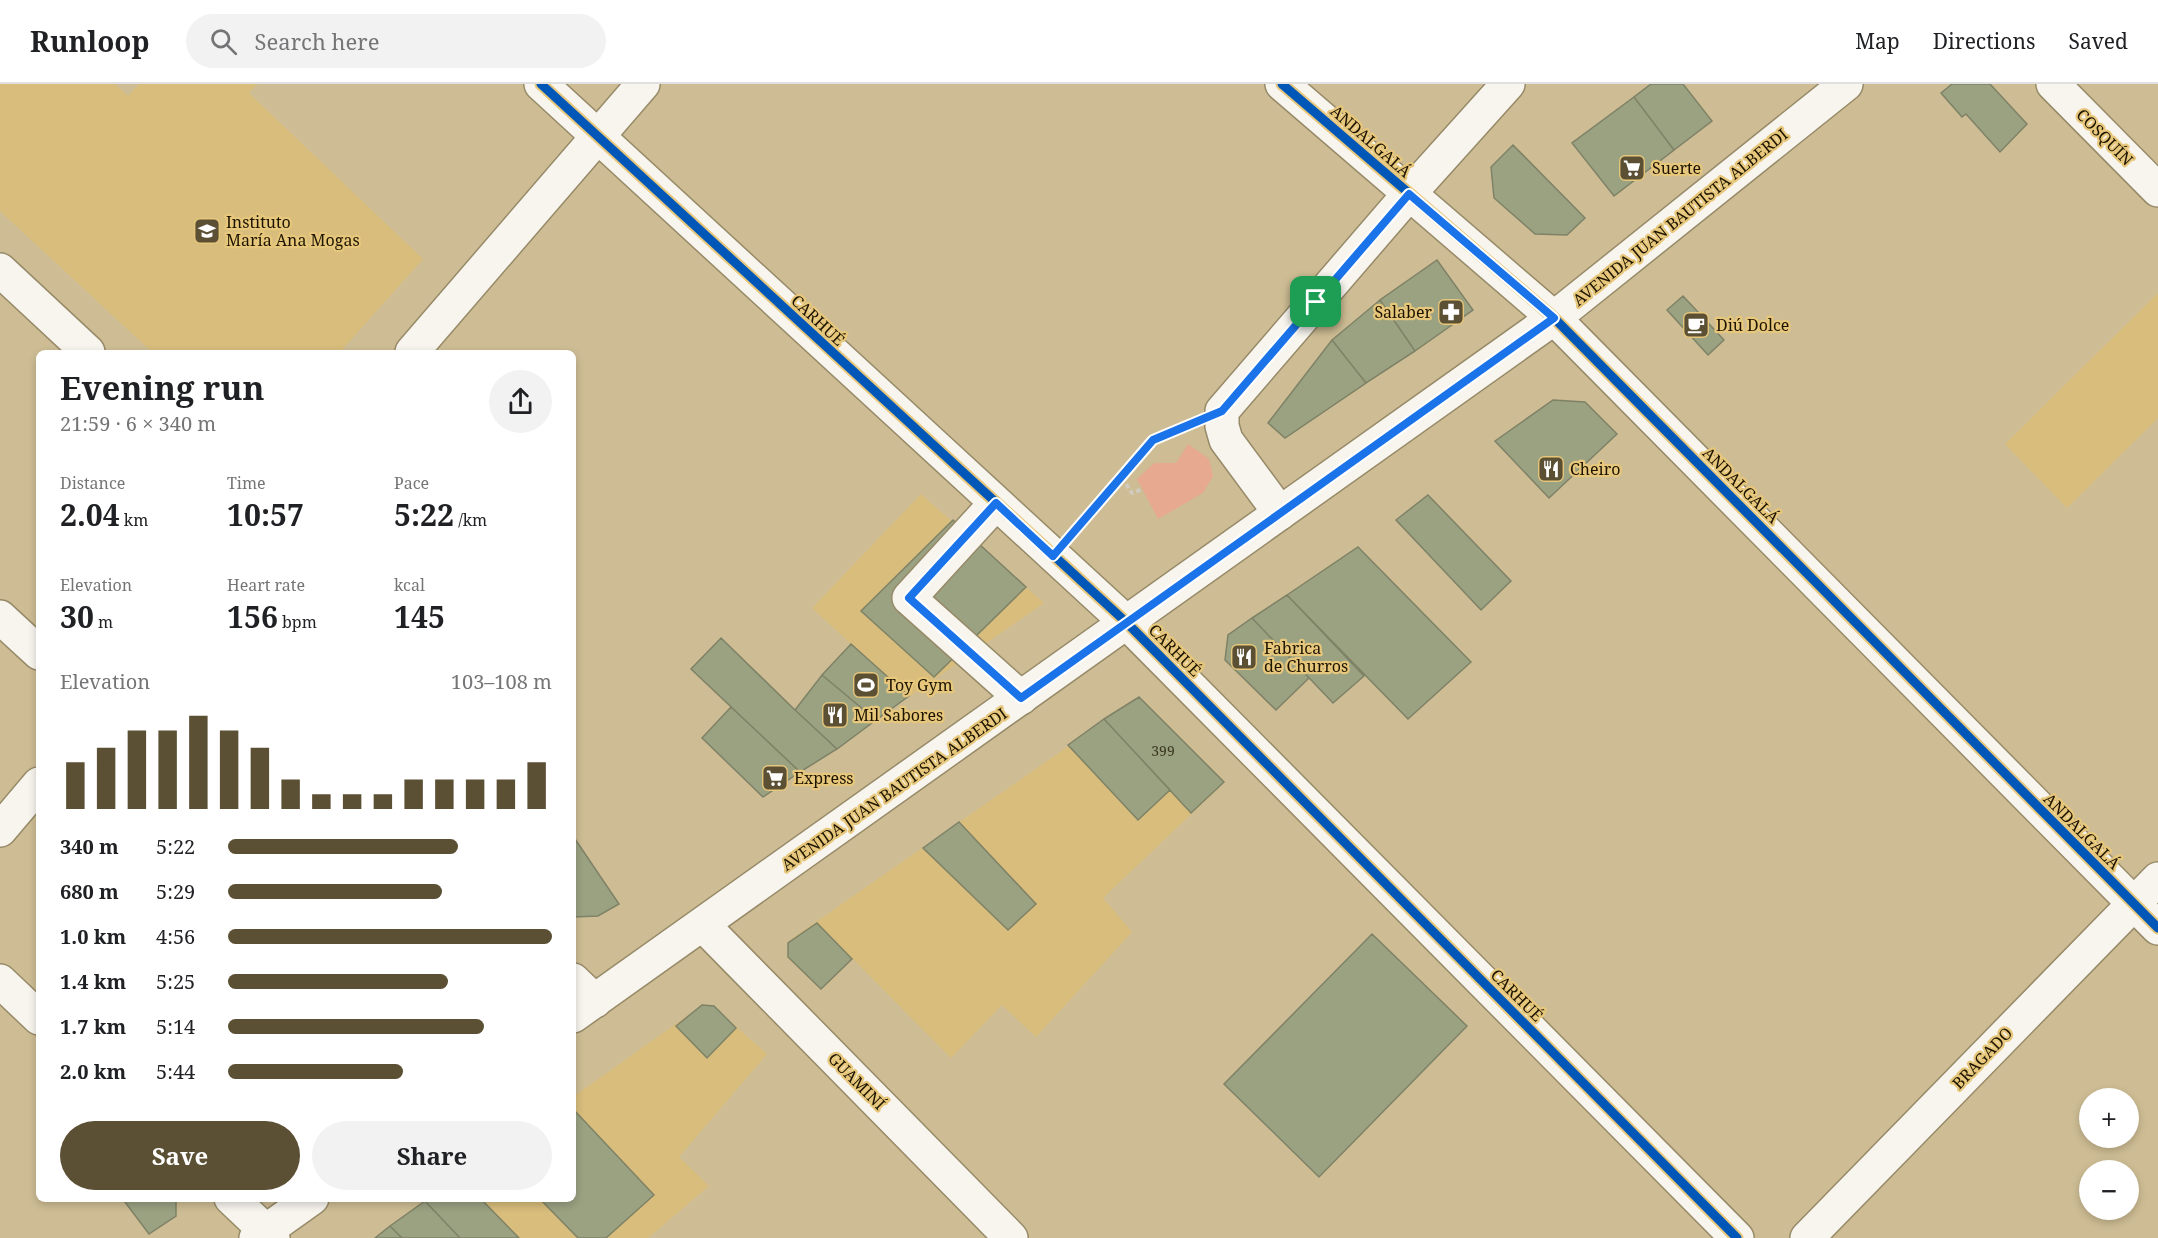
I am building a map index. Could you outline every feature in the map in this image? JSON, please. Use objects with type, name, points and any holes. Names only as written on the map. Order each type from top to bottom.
[{"type":"street","name":"CARHUÉ","points":[[541,84],[597,138],[1127,623],[1737,1238]]},
{"type":"street","points":[[414,350],[643,84]]},
{"type":"street","name":"ANDALGALÁ","points":[[1282,84],[1554,318],[2158,928]]},
{"type":"street","points":[[1280,513],[1226,440],[1222,426],[1222,411],[1409,194],[1508,84]]},
{"type":"street","name":"AVENIDA JUAN BAUTISTA ALBERDI","points":[[580,999],[703,925],[1554,318],[1846,84]]},
{"type":"street","name":"COSQUÍN","points":[[2053,84],[2158,190]]},
{"type":"street","points":[[0,270],[86,350]]},
{"type":"street","points":[[996,503],[909,598],[1021,698]]},
{"type":"street","points":[[0,617],[36,650]]},
{"type":"street","points":[[0,830],[36,788]]},
{"type":"street","name":"BRAGADO","points":[[1807,1238],[2158,879]]},
{"type":"street","name":"GUAMINÍ","points":[[703,925],[1011,1238]]},
{"type":"street","points":[[0,981],[36,1015]]},
{"type":"street","points":[[235,1202],[265,1236],[307,1202]]},
{"type":"path","points":[[1053,556],[1153,440],[1222,411]]},
{"type":"path","points":[[1121,478],[1132,493],[1143,489]]},
{"type":"shaded area","name":"Instituto María Ana Mogas","points":[[0,84],[115,84],[128,96],[139,84],[257,84],[249,93],[423,259],[342,350],[150,350],[0,211]]},
{"type":"shaded area","points":[[2158,293],[2158,418],[2067,508],[2005,444]]},
{"type":"shaded area","points":[[1188,444],[1209,459],[1213,476],[1203,493],[1158,519],[1137,479],[1154,463],[1176,463]]},
{"type":"shaded area","points":[[921,494],[1044,603],[909,697],[812,608]]},
{"type":"shaded area","points":[[1139,697],[1224,783],[1103,898],[1132,932],[1036,1037],[1002,1005],[951,1058],[853,959],[821,989],[787,957],[790,940]]},
{"type":"shaded area","points":[[701,1006],[716,1009],[767,1054],[679,1157],[709,1186],[648,1238],[374,1238],[426,1202],[576,1202],[576,1095]]},
{"type":"building","points":[[1651,84],[1683,84],[1712,121],[1674,150],[1634,97]]},
{"type":"building","points":[[1952,84],[1990,84],[2027,124],[2000,152],[1966,114],[1962,117],[1941,93]]},
{"type":"building","points":[[1634,97],[1674,150],[1614,196],[1572,143]]},
{"type":"building","points":[[1513,145],[1585,218],[1567,235],[1535,234],[1494,198],[1491,167]]},
{"type":"building","points":[[1437,260],[1473,310],[1415,351],[1380,300]]},
{"type":"building","name":"Diú Dolce","points":[[1683,296],[1724,340],[1708,355],[1667,310]]},
{"type":"building","points":[[1380,300],[1415,351],[1366,383],[1332,340]]},
{"type":"building","points":[[1332,340],[1366,383],[1285,438],[1268,423]]},
{"type":"building","name":"Cheiro","points":[[1553,400],[1585,402],[1617,434],[1549,498],[1495,441]]},
{"type":"building","points":[[1428,495],[1511,581],[1481,610],[1396,520]]},
{"type":"building","points":[[953,520],[1026,587],[934,677],[861,611]]},
{"type":"building","points":[[1358,547],[1471,662],[1408,719],[1287,595]]},
{"type":"building","points":[[1287,595],[1364,676],[1333,703],[1252,618]]},
{"type":"building","points":[[1252,618],[1309,678],[1276,710],[1225,660],[1228,635]]},
{"type":"building","points":[[721,638],[837,749],[800,772],[691,669]]},
{"type":"building","name":"Toy Gym","points":[[851,644],[909,696],[876,720],[822,675]]},
{"type":"building","name":"Mil Sabores","points":[[822,675],[876,720],[837,749],[795,710]]},
{"type":"building","points":[[1139,697],[1224,782],[1191,813],[1104,719]]},
{"type":"building","points":[[731,707],[800,772],[763,797],[702,738]]},
{"type":"building","points":[[1104,719],[1170,790],[1138,820],[1068,745]]},
{"type":"building","points":[[959,822],[1036,904],[1008,930],[923,848]]},
{"type":"building","points":[[576,840],[619,904],[598,916],[576,917]]},
{"type":"building","points":[[817,923],[852,959],[821,989],[788,957],[788,943]]},
{"type":"building","points":[[1372,934],[1467,1026],[1319,1177],[1224,1084]]},
{"type":"building","points":[[702,1005],[714,1006],[736,1028],[707,1058],[676,1026]]},
{"type":"building","points":[[576,1112],[654,1195],[606,1238],[578,1238],[543,1202],[576,1202]]},
{"type":"building","points":[[125,1202],[176,1202],[176,1216],[149,1234]]},
{"type":"building","points":[[426,1202],[484,1202],[519,1238],[460,1238]]},
{"type":"building","points":[[426,1202],[460,1238],[402,1238],[390,1226]]},
{"type":"building","points":[[390,1226],[402,1238],[375,1238]]},
{"type":"cycle path","points":[[541,84],[1127,623],[1737,1238]]},
{"type":"cycle path","points":[[1282,84],[1554,318],[2158,928]]},
{"type":"place","name":"Suerte","points":[[1632,168]]},
{"type":"place","name":"Instituto María Ana Mogas","points":[[207,231]]},
{"type":"place","name":"Salaber","points":[[1451,312]]},
{"type":"place","name":"Diú Dolce","points":[[1696,325]]},
{"type":"place","name":"Cheiro","points":[[1551,469]]},
{"type":"place","name":"Fabrica de Churros","points":[[1244,657]]},
{"type":"place","name":"Toy Gym","points":[[866,685]]},
{"type":"place","name":"Mil Sabores","points":[[835,715]]},
{"type":"place","name":"Express","points":[[775,778]]},
{"type":"route","points":[[1409,194],[1554,318],[1021,698],[909,598],[996,503],[1053,556],[1153,440],[1222,411],[1316,302],[1409,194]]}]
